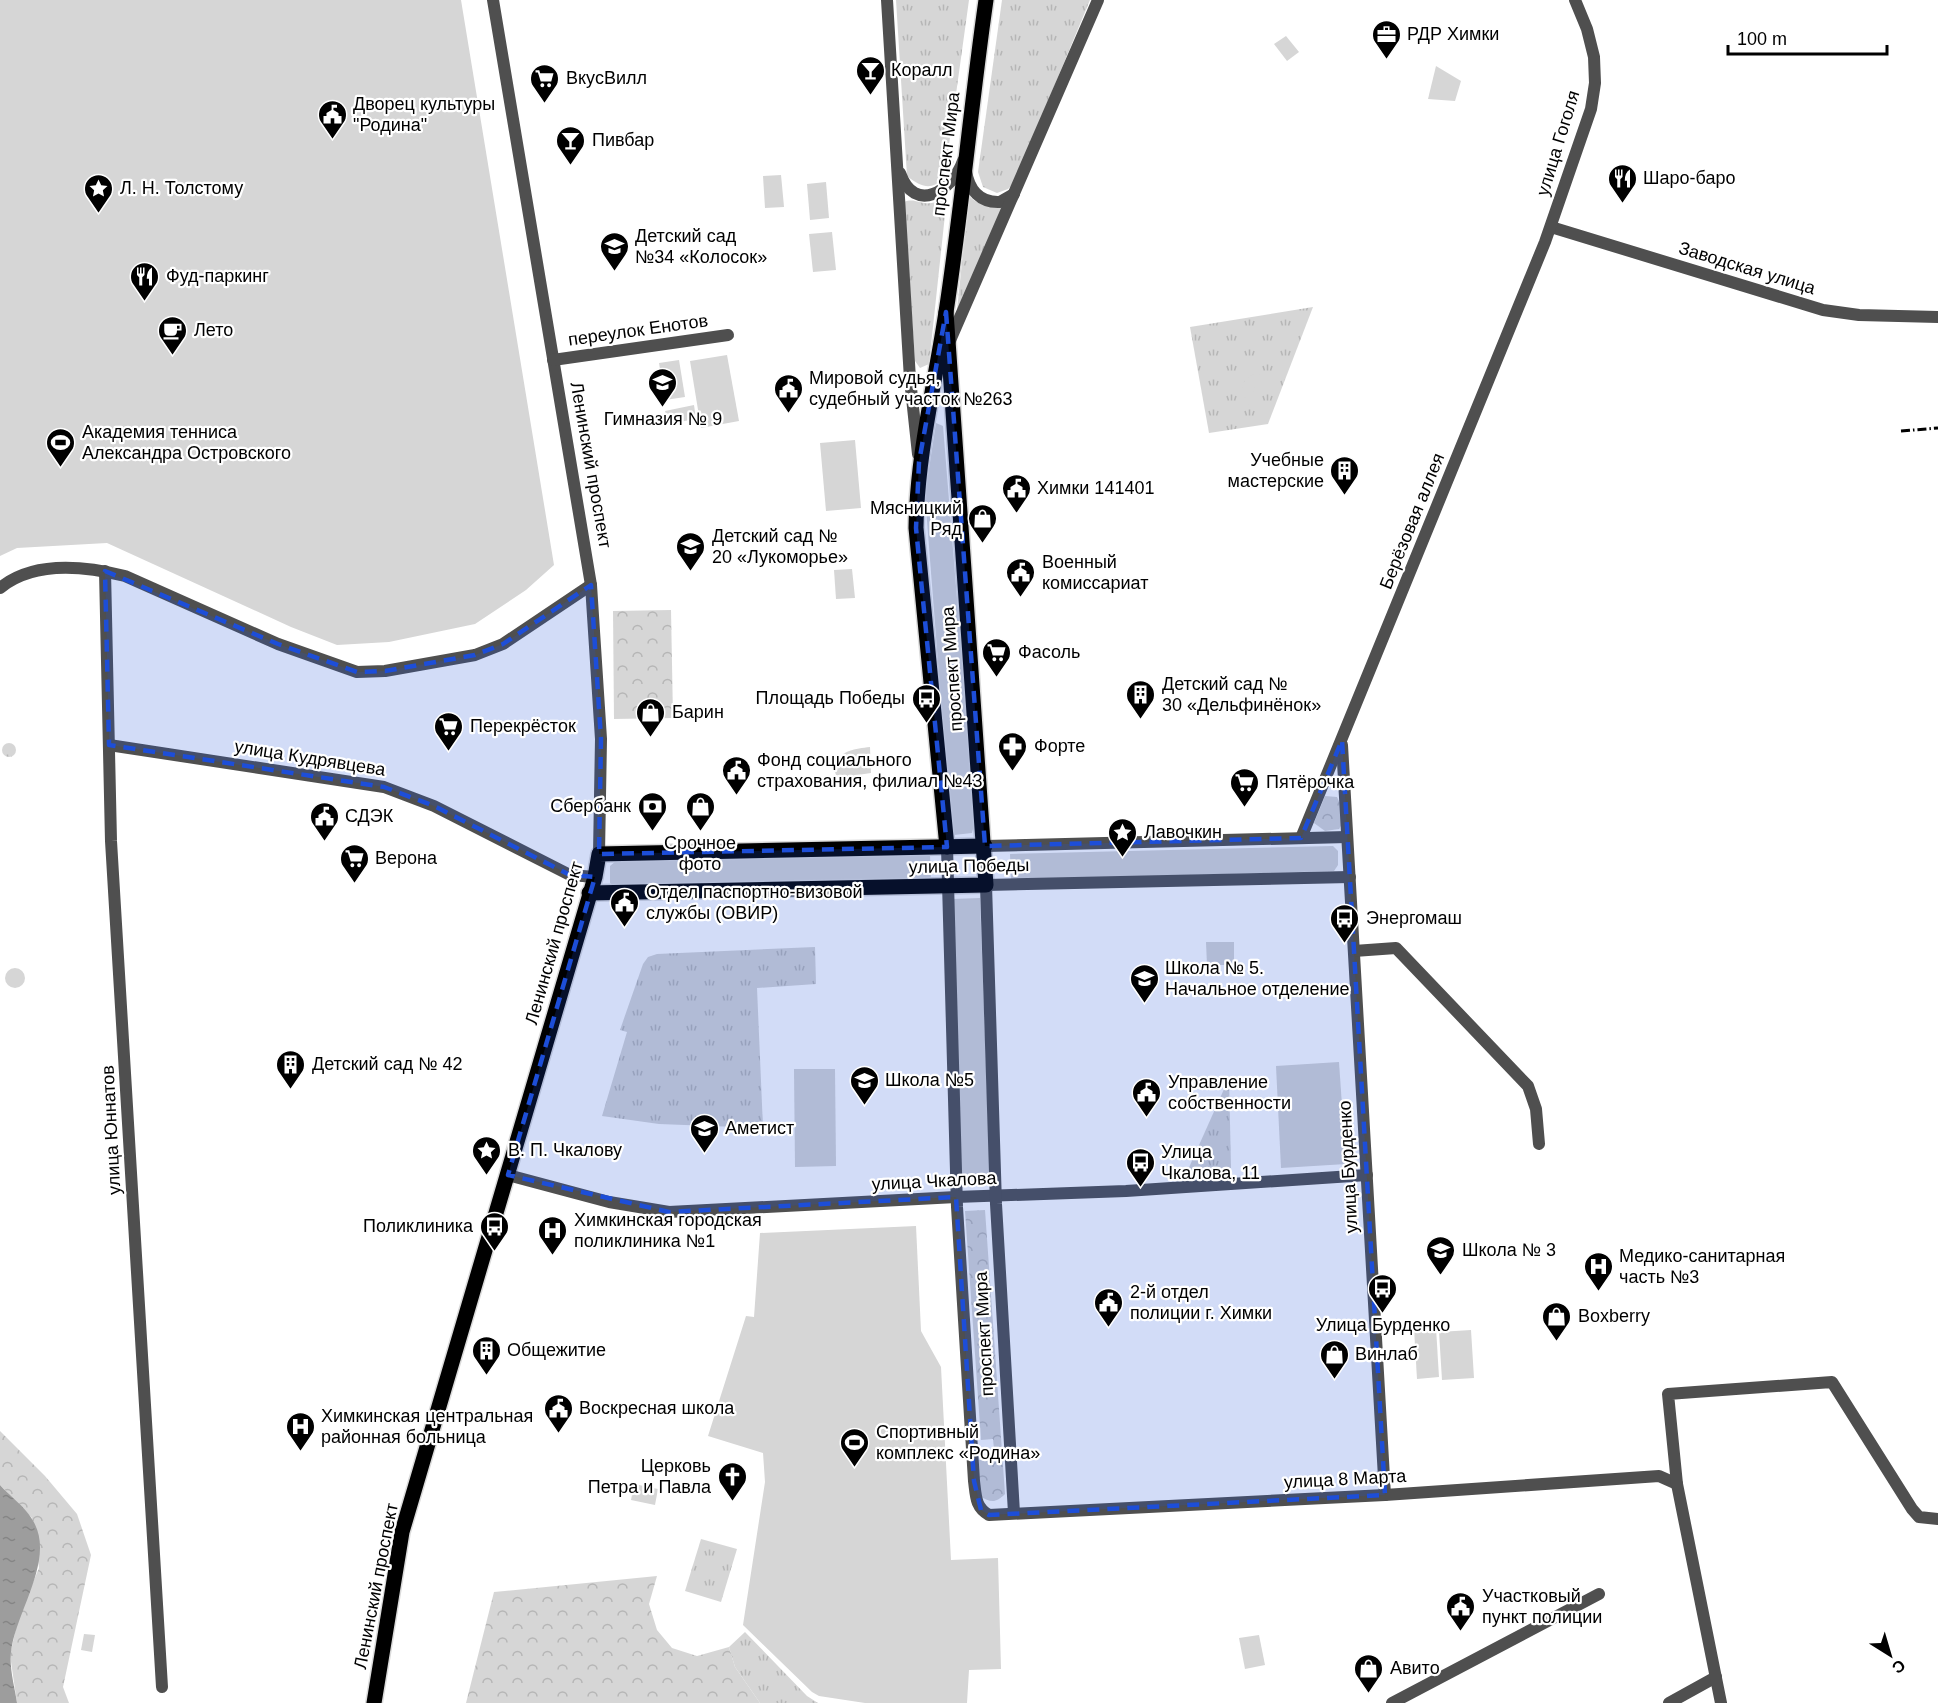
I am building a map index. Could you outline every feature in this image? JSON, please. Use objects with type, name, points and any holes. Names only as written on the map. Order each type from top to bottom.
[{"type":"main road","name":"проспект Мира","points":[[947,847],[916,528],[919,462],[946,312],[986,0]]},
{"type":"main road","name":"проспект Мира","points":[[946,312],[986,885]]},
{"type":"main road","name":"улица Победы","points":[[599,854],[985,846]]},
{"type":"main road","name":"Ленинский проспект","points":[[374,1703],[402,1532],[589,893],[596,877],[599,854]]},
{"type":"main road","name":"улица Победы","points":[[589,893],[986,885]]},
{"type":"street","name":"Ленинский проспект","points":[[493,0],[591,585],[601,739],[599,854]]},
{"type":"street","points":[[887,0],[910,379],[919,462]]},
{"type":"street","points":[[948,346],[1098,0]]},
{"type":"street","name":"улица Гоголя","points":[[1551,227],[1591,109],[1595,83],[1592,45],[1575,0]]},
{"type":"street","points":[[898,163],[907,187],[917,193],[933,195],[951,182],[966,154]]},
{"type":"street","points":[[966,154],[967,179],[977,195],[995,202],[1014,194]]},
{"type":"street","name":"Заводская улица","points":[[1551,227],[1823,310],[1859,315],[1938,317]]},
{"type":"street","name":"Берёзовая аллея","points":[[1347,837],[1342,740],[1551,227]]},
{"type":"street","name":"переулок Енотов","points":[[553,360],[728,336]]},
{"type":"street","points":[[0,588],[8,582],[36,572],[68,567],[105,571],[125,576],[278,644],[357,672],[385,671],[475,655],[502,644],[591,585]]},
{"type":"street","name":"улица Юннатов","points":[[105,571],[111,842],[162,1687]]},
{"type":"street","points":[[1301,838],[1342,740]]},
{"type":"street","name":"улица Кудрявцева","points":[[109,745],[384,787],[434,806],[570,875],[596,877]]},
{"type":"street","name":"улица Победы","points":[[985,846],[1347,837]]},
{"type":"street","name":"улица Бурденко","points":[[1347,837],[1385,1496]]},
{"type":"street","name":"проспект Мира","points":[[947,847],[956,1197],[976,1502],[981,1510],[989,1515],[1014,1513],[996,1196],[986,885]]},
{"type":"street","name":"улица Победы","points":[[986,885],[1350,877]]},
{"type":"street","points":[[1354,951],[1396,948],[1462,1015],[1528,1086],[1536,1109],[1539,1144]]},
{"type":"street","name":"улица Чкалова","points":[[507,1176],[609,1202],[669,1212],[956,1197],[1126,1191],[1367,1175]]},
{"type":"street","points":[[1721,1703],[1677,1484],[1668,1394],[1832,1382],[1912,1509],[1919,1517],[1938,1519]]},
{"type":"street","name":"улица 8 Марта","points":[[1014,1513],[1385,1496],[1659,1476],[1677,1484]]},
{"type":"street","points":[[1392,1703],[1599,1594]]},
{"type":"street","points":[[1669,1703],[1716,1677]]},
{"type":"highlighted area","points":[[946,312],[985,846],[1301,838],[1342,740],[1385,1495],[989,1515],[981,1510],[974,1481],[956,1197],[669,1212],[508,1175],[595,877],[570,875],[434,806],[384,787],[109,745],[105,571],[278,644],[357,672],[385,671],[475,655],[503,644],[591,585],[601,739],[599,854],[947,847],[916,528],[919,462]]},
{"type":"green space","points":[[0,0],[461,0],[554,565],[526,590],[475,624],[389,642],[337,645],[291,627],[107,543],[17,548],[0,556]]},
{"type":"green space","points":[[896,0],[969,0],[948,152],[954,162],[945,176],[935,185],[923,185],[907,176]]},
{"type":"green space","points":[[1002,0],[1090,0],[1014,183],[1008,189],[997,193],[983,187],[978,172]]},
{"type":"green space","points":[[1286,36],[1299,52],[1287,61],[1274,44]]},
{"type":"green space","points":[[1436,66],[1461,81],[1455,101],[1428,99]]},
{"type":"green space","points":[[781,175],[784,207],[765,208],[763,176]]},
{"type":"green space","points":[[826,182],[829,218],[810,220],[807,184]]},
{"type":"green space","points":[[947,196],[929,364],[920,368],[915,361],[904,202],[933,203]]},
{"type":"green space","points":[[969,196],[978,203],[988,205],[1009,202],[957,310]]},
{"type":"green space","points":[[832,232],[836,270],[813,272],[809,234]]},
{"type":"green space","points":[[1313,307],[1268,424],[1209,433],[1190,327]]},
{"type":"green space","points":[[727,355],[739,421],[701,428],[690,361]]},
{"type":"green space","points":[[679,360],[685,397],[665,400],[659,363]]},
{"type":"green space","points":[[1261,371],[1248,405],[1243,384],[1249,377]]},
{"type":"green space","points":[[694,405],[696,419],[668,424],[665,411]]},
{"type":"green space","points":[[936,423],[943,426],[975,821],[972,833],[954,835],[951,829],[925,495]]},
{"type":"green space","points":[[855,440],[861,508],[826,511],[820,443]]},
{"type":"green space","points":[[852,569],[855,598],[836,599],[834,570]]},
{"type":"green space","points":[[671,610],[673,718],[614,719],[613,611]]},
{"type":"green space","points":[[6,743],[12,743],[16,750],[12,757],[6,757],[2,753],[2,747]]},
{"type":"green space","points":[[870,747],[871,773],[844,777],[836,775],[833,766],[844,753]]},
{"type":"green space","points":[[1325,796],[1337,797],[1339,801],[1343,817],[1339,829],[1325,831],[1314,823]]},
{"type":"green space","points":[[1333,846],[1338,851],[1338,865],[1334,871],[1011,880],[1010,854]]},
{"type":"green space","points":[[930,855],[931,881],[617,888],[610,883],[610,866],[616,861]]},
{"type":"green space","points":[[980,898],[990,1177],[960,1180],[952,899]]},
{"type":"green space","points":[[1206,942],[1234,942],[1234,965],[1207,965]]},
{"type":"green space","points":[[815,947],[816,984],[757,988],[763,1128],[659,1124],[602,1116],[627,1032],[620,1030],[643,964],[648,957],[657,954]]},
{"type":"green space","points":[[15,968],[22,971],[25,978],[22,985],[15,988],[8,985],[5,978],[8,971]]},
{"type":"green space","points":[[1339,1062],[1346,1164],[1281,1168],[1276,1066]]},
{"type":"green space","points":[[794,1069],[835,1069],[836,1166],[795,1167]]},
{"type":"green space","points":[[1229,1078],[1231,1168],[1187,1172]]},
{"type":"green space","points":[[985,1210],[1005,1494],[993,1501],[980,1496],[978,1460],[995,1459],[993,1439],[981,1440],[965,1211]]},
{"type":"green space","name":"Спортивный комплекс «Родина»","points":[[916,1226],[921,1331],[941,1367],[951,1560],[998,1558],[1001,1669],[969,1670],[967,1703],[865,1703],[819,1696],[812,1692],[743,1625],[765,1482],[763,1453],[708,1436],[746,1316],[754,1317],[760,1233]]},
{"type":"green space","points":[[1436,1328],[1439,1377],[1417,1379],[1414,1329]]},
{"type":"green space","points":[[1471,1330],[1474,1378],[1442,1380],[1439,1332]]},
{"type":"green space","points":[[0,1431],[45,1476],[77,1514],[91,1555],[63,1687],[69,1703],[17,1703],[10,1655],[19,1615],[39,1568],[32,1518],[0,1485]]},
{"type":"green space","points":[[634,1484],[658,1489],[655,1505],[631,1500]]},
{"type":"green space","points":[[701,1539],[737,1549],[721,1602],[685,1591]]},
{"type":"green space","points":[[657,1576],[649,1604],[657,1630],[672,1648],[697,1656],[729,1647],[735,1667],[760,1703],[466,1703],[494,1592]]},
{"type":"green space","points":[[745,1632],[807,1696],[818,1703],[760,1703],[735,1667],[729,1647]]},
{"type":"green space","points":[[84,1634],[95,1635],[92,1652],[81,1650]]},
{"type":"green space","points":[[1259,1635],[1265,1665],[1245,1669],[1239,1638]]},
{"type":"water","points":[[0,1485],[32,1519],[38,1534],[40,1550],[38,1567],[14,1636],[11,1652],[11,1671],[17,1703],[0,1703]]},
{"type":"railway","points":[[1901,431],[1938,428]]},
{"type":"place","name":"РДР Химки","points":[[1386,60]]},
{"type":"place","name":"Коралл","points":[[870,96]]},
{"type":"place","name":"ВкусВилл","points":[[545,104]]},
{"type":"place","name":"Дворец культуры \"Родина\"","points":[[332,140]]},
{"type":"place","name":"Пивбар","points":[[571,166]]},
{"type":"place","name":"Шаро-баро","points":[[1622,204]]},
{"type":"place","name":"Л. Н. Толстому","points":[[99,214]]},
{"type":"place","name":"Детский сад №34 «Колосок»","points":[[614,272]]},
{"type":"place","name":"Фуд-паркинг","points":[[145,302]]},
{"type":"place","name":"Лето","points":[[173,356]]},
{"type":"place","name":"Гимназия № 9","points":[[663,408]]},
{"type":"place","name":"Мировой судья, судебный участок №263","points":[[788,414]]},
{"type":"place","name":"Академия тенниса Александра Островского","points":[[61,468]]},
{"type":"place","name":"Учебные мастерские","points":[[1345,496]]},
{"type":"place","name":"Химки 141401","points":[[1016,514]]},
{"type":"place","name":"Мясницкий Ряд","points":[[983,544]]},
{"type":"place","name":"Детский сад № 20 «Лукоморье»","points":[[691,572]]},
{"type":"place","name":"Военный комиссариат","points":[[1021,598]]},
{"type":"place","name":"Фасоль","points":[[997,678]]},
{"type":"place","name":"Детский сад № 30 «Дельфинёнок»","points":[[1141,720]]},
{"type":"place","name":"Площадь Победы","points":[[926,724]]},
{"type":"place","name":"Барин","points":[[651,738]]},
{"type":"place","name":"Перекрёсток","points":[[449,752]]},
{"type":"place","name":"Форте","points":[[1013,772]]},
{"type":"place","name":"Фонд социального страхования, филиал №43","points":[[736,796]]},
{"type":"place","name":"Пятёрочка","points":[[1245,808]]},
{"type":"place","name":"Сбербанк","points":[[652,832]]},
{"type":"place","name":"Срочное фото","points":[[700,832]]},
{"type":"place","name":"СДЭК","points":[[324,842]]},
{"type":"place","name":"Лавочкин","points":[[1123,858]]},
{"type":"place","name":"Верона","points":[[354,884]]},
{"type":"place","name":"Отдел паспортно-визовой службы (ОВИР)","points":[[625,928]]},
{"type":"place","name":"Энергомаш","points":[[1345,944]]},
{"type":"place","name":"Школа № 5. Начальное отделение","points":[[1144,1004]]},
{"type":"place","name":"Детский сад № 42","points":[[291,1090]]},
{"type":"place","name":"Школа №5","points":[[864,1106]]},
{"type":"place","name":"Управление собственности","points":[[1147,1118]]},
{"type":"place","name":"Аметист","points":[[704,1154]]},
{"type":"place","name":"В. П. Чкалову","points":[[487,1176]]},
{"type":"place","name":"Улица Чкалова, 11","points":[[1140,1188]]},
{"type":"place","name":"Поликлиника","points":[[494,1252]]},
{"type":"place","name":"Химкинская городская поликлиника №1","points":[[553,1256]]},
{"type":"place","name":"Школа № 3","points":[[1441,1276]]},
{"type":"place","name":"Медико-санитарная часть №3","points":[[1598,1292]]},
{"type":"place","name":"Улица Бурденко","points":[[1383,1314]]},
{"type":"place","name":"2-й отдел полиции г. Химки","points":[[1109,1328]]},
{"type":"place","name":"Boxberry","points":[[1557,1342]]},
{"type":"place","name":"Общежитие","points":[[486,1376]]},
{"type":"place","name":"Винлаб","points":[[1334,1380]]},
{"type":"place","name":"Воскресная школа","points":[[558,1434]]},
{"type":"place","name":"Химкинская центральная районная больница","points":[[300,1452]]},
{"type":"place","name":"Спортивный комплекс «Родина»","points":[[855,1468]]},
{"type":"place","name":"Церковь Петра и Павла","points":[[732,1502]]},
{"type":"place","name":"Участковый пункт полиции","points":[[1461,1632]]},
{"type":"place","name":"Авито","points":[[1369,1694]]}]
